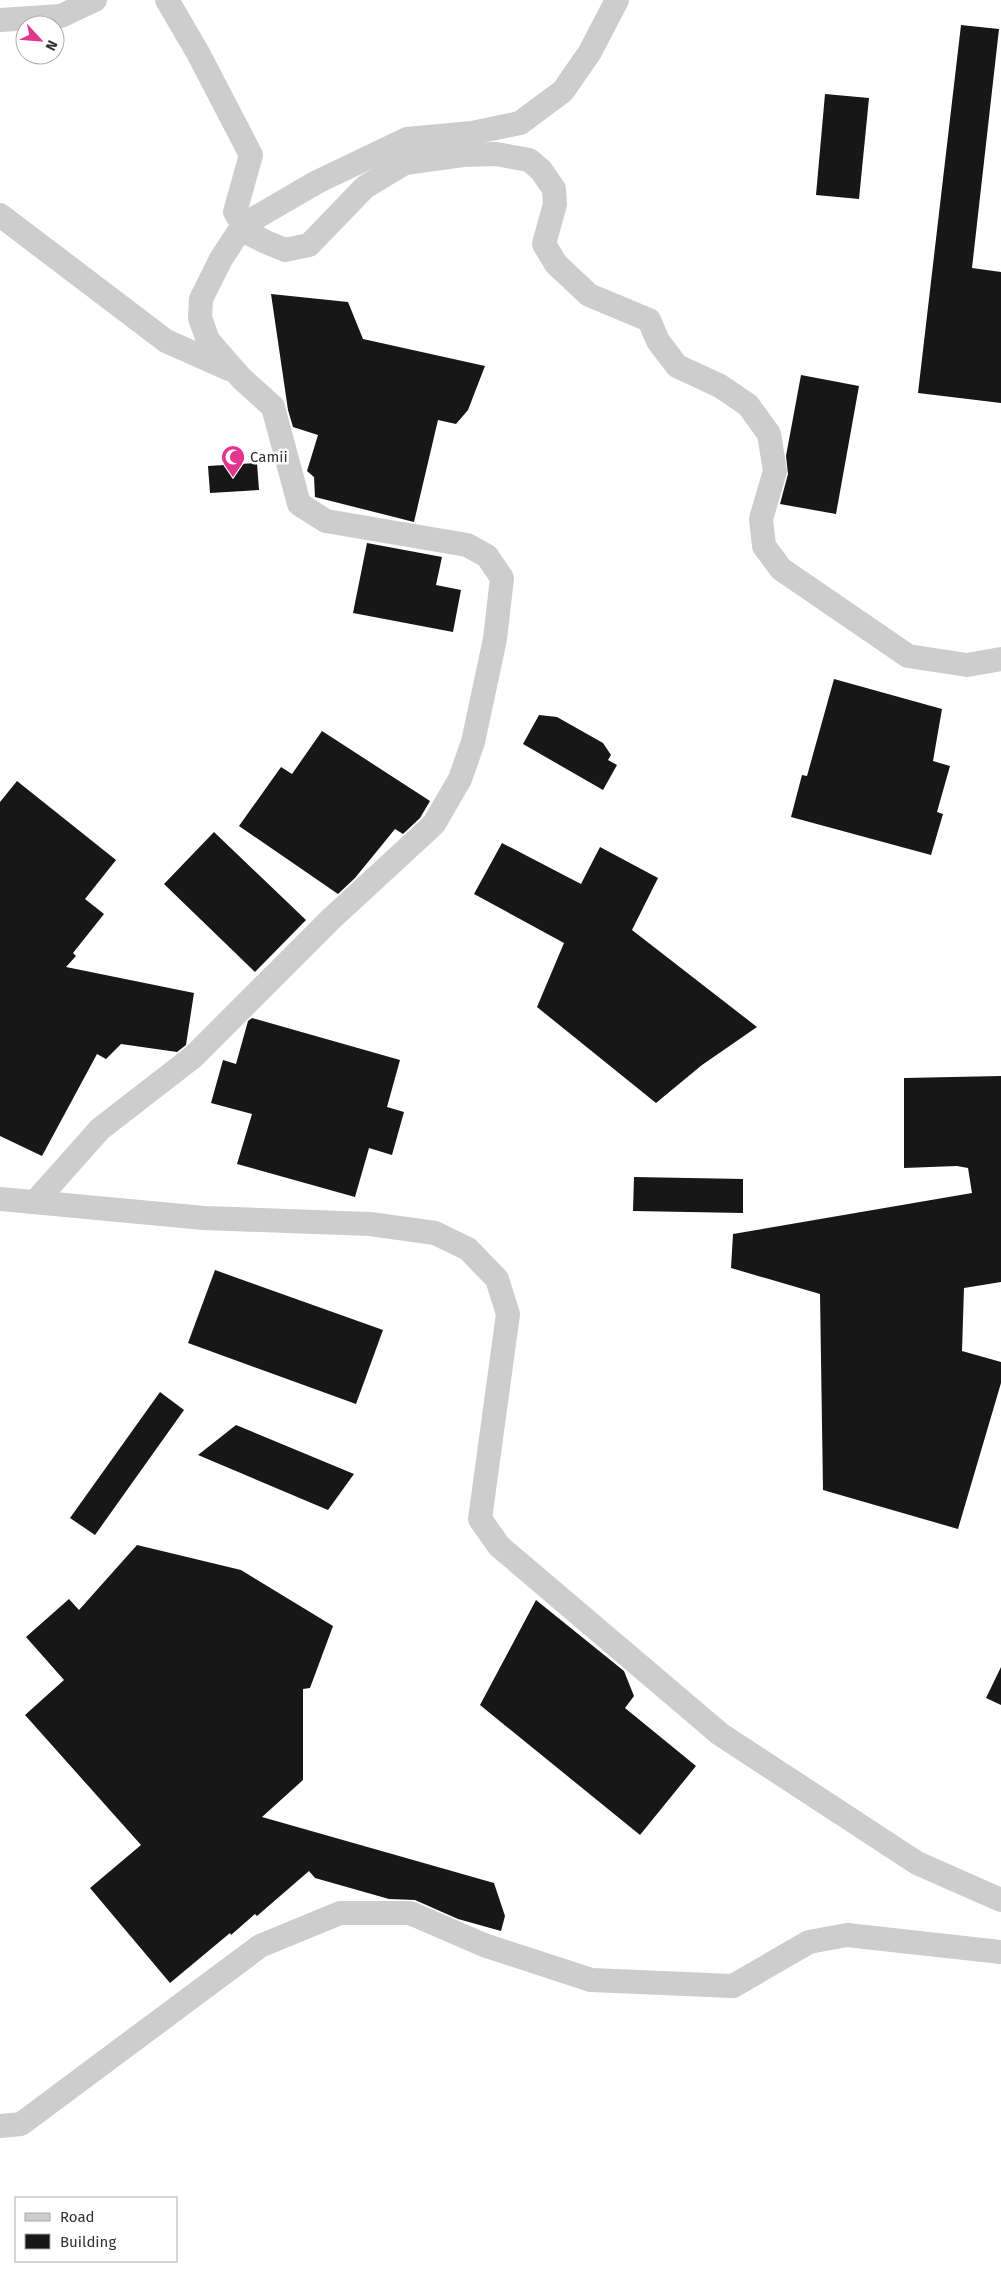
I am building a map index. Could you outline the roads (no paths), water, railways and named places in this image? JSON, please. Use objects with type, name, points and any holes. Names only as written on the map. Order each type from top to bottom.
[{"type":"street","points":[[0,20],[61,16],[95,0]]},
{"type":"street","points":[[166,0],[198,53],[251,155],[235,212],[248,233],[285,250],[309,245],[365,187],[405,163],[463,155],[496,154],[529,160],[542,170],[554,189],[555,204],[544,244],[556,264],[589,295],[648,320],[658,341],[677,366],[720,386],[748,405],[769,434],[775,471],[761,520],[764,546],[782,569],[908,656],[968,665],[1001,659]]},
{"type":"street","points":[[36,1201],[100,1129],[193,1057],[324,926],[434,824],[460,779],[473,742],[495,639],[502,578],[487,556],[467,545],[326,521],[299,504],[273,407],[236,372],[208,340],[200,318],[201,299],[220,259],[243,225],[317,182],[407,139],[472,132],[520,123],[563,91],[590,52],[617,0]]},
{"type":"street","points":[[0,215],[166,341],[236,372]]},
{"type":"street","points":[[0,1199],[204,1218],[370,1224],[435,1233],[468,1249],[497,1278],[508,1314],[480,1519],[499,1546],[720,1734],[918,1863],[1001,1900]]},
{"type":"street","points":[[0,2126],[21,2124],[260,1946],[340,1913],[410,1913],[484,1945],[591,1980],[732,1986],[809,1942],[847,1935],[1001,1952]]},
{"type":"place","name":"Camii","points":[[233,478]]}]
